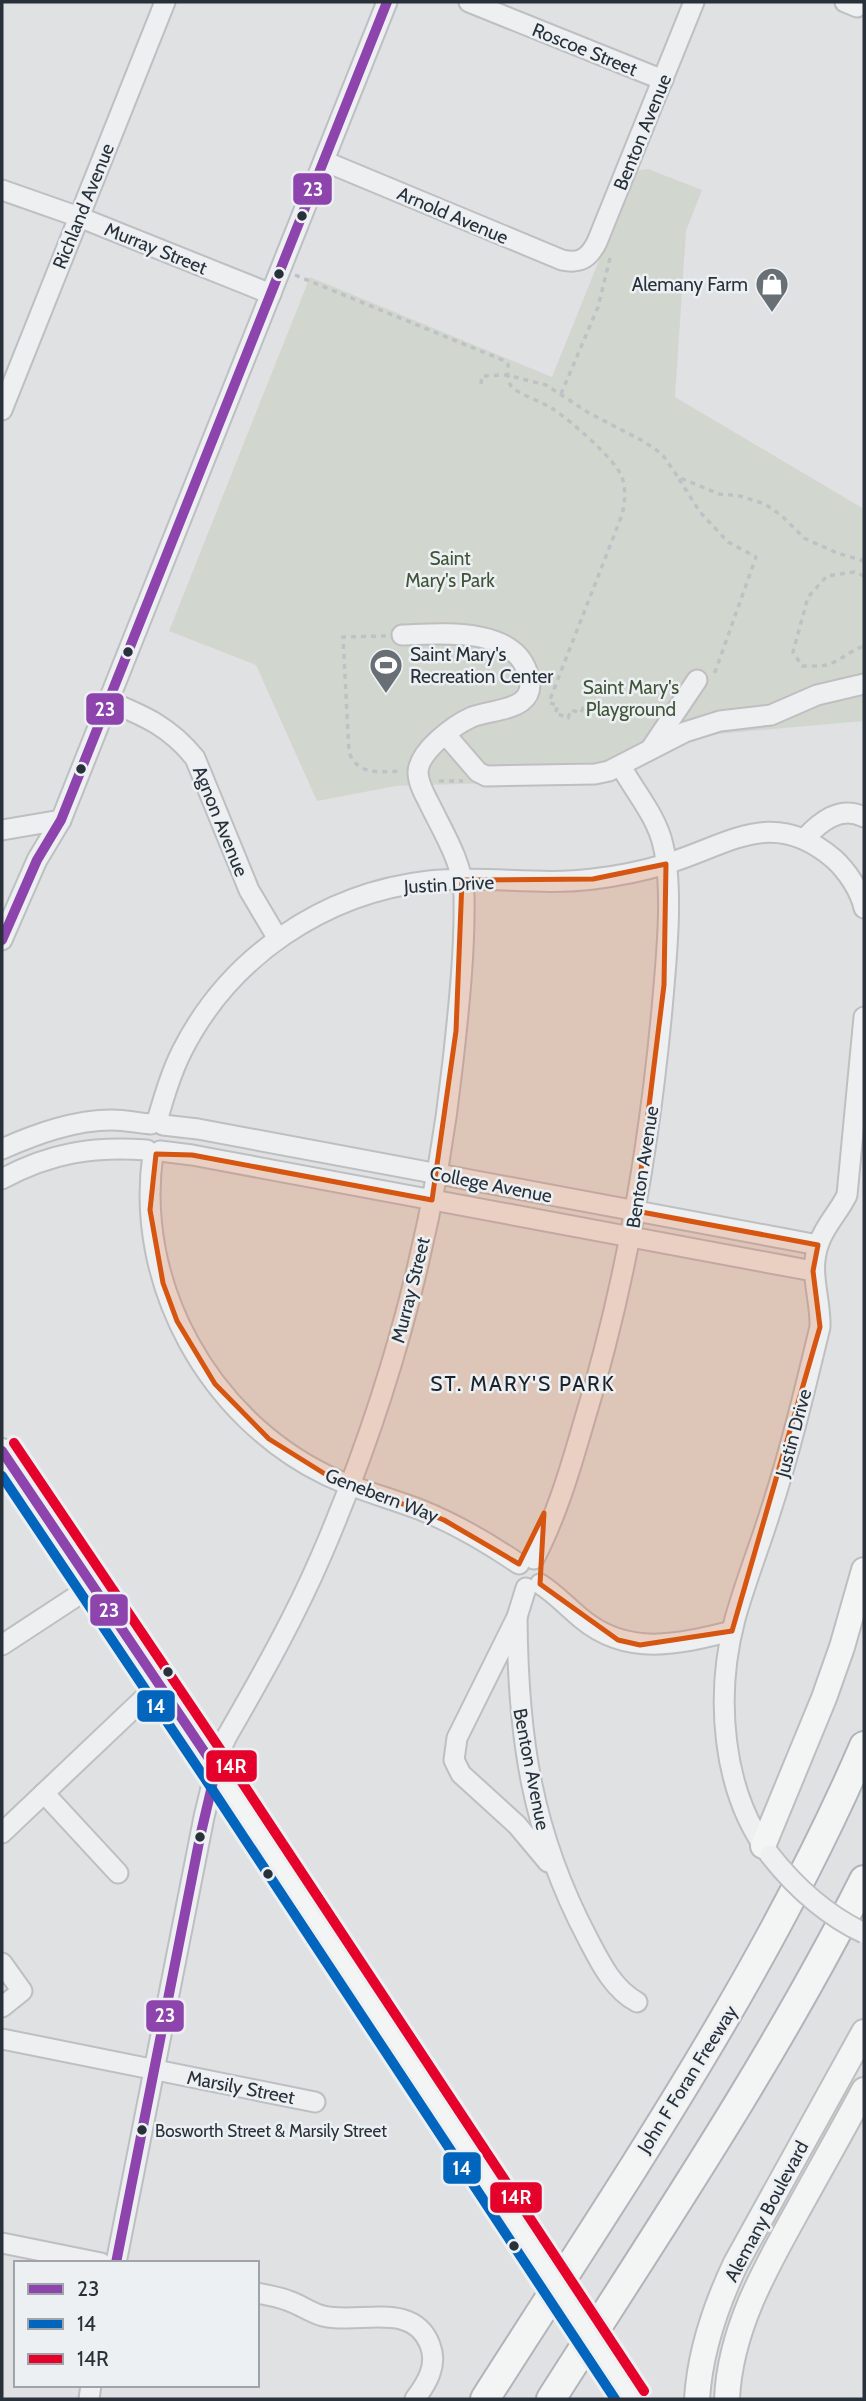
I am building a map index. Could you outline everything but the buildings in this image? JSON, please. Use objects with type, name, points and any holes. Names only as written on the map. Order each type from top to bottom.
[{"type":"highway","name":"John F Foran Freeway","points":[[485,2399],[740,1993],[811,1860],[864,1746]]},
{"type":"highway","points":[[551,2399],[761,2069],[817,1971],[864,1880]]},
{"type":"main road","points":[[2,1451],[216,1769],[527,2244],[632,2399]]},
{"type":"main road","points":[[767,1851],[842,1647],[864,1570]]},
{"type":"main road","name":"Alemany Boulevard","points":[[697,2399],[701,2362],[720,2297],[864,2032]]},
{"type":"main road","name":"Alemany Boulevard","points":[[727,2399],[734,2353],[757,2286],[864,2090]]},
{"type":"street","name":"Richland Avenue","points":[[2,410],[165,2]]},
{"type":"street","points":[[2,940],[37,860],[61,820],[387,2]]},
{"type":"street","name":"Roscoe Street","points":[[469,2],[663,80]]},
{"type":"street","name":"Benton Avenue","points":[[584,260],[597,242],[694,2]]},
{"type":"street","name":"Arnold Avenue","points":[[324,161],[562,260],[584,260]]},
{"type":"street","name":"Murray Street","points":[[2,190],[271,294]]},
{"type":"street","points":[[402,635],[460,633],[506,646],[518,654],[527,669],[530,684],[526,696],[517,705],[506,710],[474,716],[429,748],[421,759],[419,779]]},
{"type":"street","points":[[650,751],[698,680]]},
{"type":"street","points":[[446,735],[478,772],[495,776],[595,774],[622,766],[685,732],[720,721],[771,715],[817,695],[864,684]]},
{"type":"street","name":"Agnon Avenue","points":[[108,701],[165,727],[195,758],[245,879],[278,939]]},
{"type":"street","name":"Benton Avenue","points":[[526,1561],[545,1537],[591,1401],[631,1237],[649,1127],[664,985],[667,936],[666,864],[658,828],[623,770]]},
{"type":"street","name":"Murray Street","points":[[116,2261],[200,1837],[216,1769],[227,1736],[292,1618],[322,1555],[350,1486],[398,1341],[432,1200],[448,1107],[456,1031],[464,894],[457,863],[419,779]]},
{"type":"street","points":[[804,839],[832,816],[848,812],[864,817]]},
{"type":"street","points":[[2,830],[61,820]]},
{"type":"street","name":"Justin Drive","points":[[157,1123],[182,1051],[224,988],[250,961],[278,939],[305,921],[364,894],[398,886],[462,880],[582,880],[631,873],[666,864],[739,836],[759,832],[782,833],[804,839],[823,850],[853,882],[864,903]]},
{"type":"street","name":"Justin Drive","points":[[864,1017],[847,1195],[827,1225],[818,1245],[813,1271],[820,1327],[790,1447],[732,1631],[725,1689],[729,1754],[745,1810],[767,1851],[795,1884],[820,1906],[864,1933]]},
{"type":"street","name":"College Avenue","points":[[2,1149],[42,1133],[81,1124],[113,1120],[157,1123],[818,1245]]},
{"type":"street","name":"Genebern Way","points":[[157,1123],[145,1136],[153,1152],[149,1178],[154,1244],[163,1283],[177,1321],[194,1354],[215,1384],[242,1415],[297,1459],[350,1486],[444,1520],[526,1561]]},
{"type":"street","name":"College Avenue","points":[[2,1179],[32,1165],[85,1150],[112,1147],[432,1200],[813,1271]]},
{"type":"street","points":[[526,1561],[540,1571],[533,1586],[553,1591],[581,1619],[618,1640],[640,1645],[732,1631]]},
{"type":"street","points":[[2,1645],[92,1586]]},
{"type":"street","name":"Benton Avenue","points":[[533,1586],[457,1738],[454,1760],[461,1774],[540,1850],[558,1877],[596,1954],[617,1986],[626,1996],[637,2002]]},
{"type":"street","name":"Benton Avenue","points":[[517,1617],[523,1742],[543,1831],[558,1877]]},
{"type":"street","points":[[2,1833],[158,1685]]},
{"type":"street","points":[[44,1793],[118,1873]]},
{"type":"street","points":[[2,1963],[28,1994],[2,2007]]},
{"type":"street","name":"Marsily Street","points":[[2,2039],[315,2102]]},
{"type":"street","points":[[2,2243],[91,2261]]},
{"type":"street","points":[[259,2293],[290,2301],[324,2317],[400,2318],[420,2329],[432,2350],[431,2374],[415,2399]]},
{"type":"path","points":[[561,394],[598,307],[610,255]]},
{"type":"path","points":[[281,269],[505,361],[508,364],[507,376],[512,388],[555,410],[616,466],[624,484],[622,515],[549,702],[558,705],[555,713],[568,718],[571,710],[580,713],[583,708],[588,710]]},
{"type":"path","points":[[481,384],[482,376],[507,376],[546,385],[589,413],[643,441],[662,454],[700,512],[728,542],[756,557],[712,680],[708,683],[698,680]]},
{"type":"path","points":[[678,477],[719,494],[740,496],[765,504],[782,516],[804,538],[836,553],[864,561]]},
{"type":"path","points":[[864,576],[854,572],[827,576],[808,597],[793,652],[802,666],[817,666],[832,664],[851,650],[864,646]]},
{"type":"path","points":[[402,635],[344,637],[349,752],[352,760],[370,772],[419,779],[466,781],[478,772]]},
{"type":"highlighted area","points":[[666,864],[664,985],[636,1211],[818,1245],[813,1271],[820,1327],[732,1631],[640,1645],[618,1640],[540,1584],[544,1513],[519,1564],[444,1520],[325,1474],[269,1439],[215,1384],[177,1321],[163,1283],[150,1210],[156,1154],[192,1155],[432,1200],[456,1031],[462,880],[593,879]]},
{"type":"green space","name":"Saint Mary's Park","points":[[648,169],[702,190],[686,231],[675,397],[864,509],[864,721],[717,734],[669,748],[602,779],[396,786],[317,801],[256,665],[169,631],[310,277],[552,377],[635,171]]},
{"type":"transit line","name":"23","points":[[2,940],[37,860],[61,820],[387,2]]},
{"type":"transit line","name":"14R","points":[[14,1443],[228,1761],[644,2391]]},
{"type":"transit line","name":"23","points":[[2,1451],[216,1769]]},
{"type":"transit line","name":"14","points":[[2,1476],[615,2399]]},
{"type":"transit line","name":"23","points":[[116,2261],[200,1837],[216,1769]]},
{"type":"place","name":"Alemany Farm","points":[[772,314]]},
{"type":"place","name":"Saint Mary's Recreation Center","points":[[386,695]]},
{"type":"place","name":"Bosworth Street & Marsily Street","points":[[142,2130]]},
{"type":"district","name":"ST. MARY'S PARK","points":[[523,1384]]},
{"type":"park label","name":"Saint Mary's Playground","points":[[631,698]]}]
